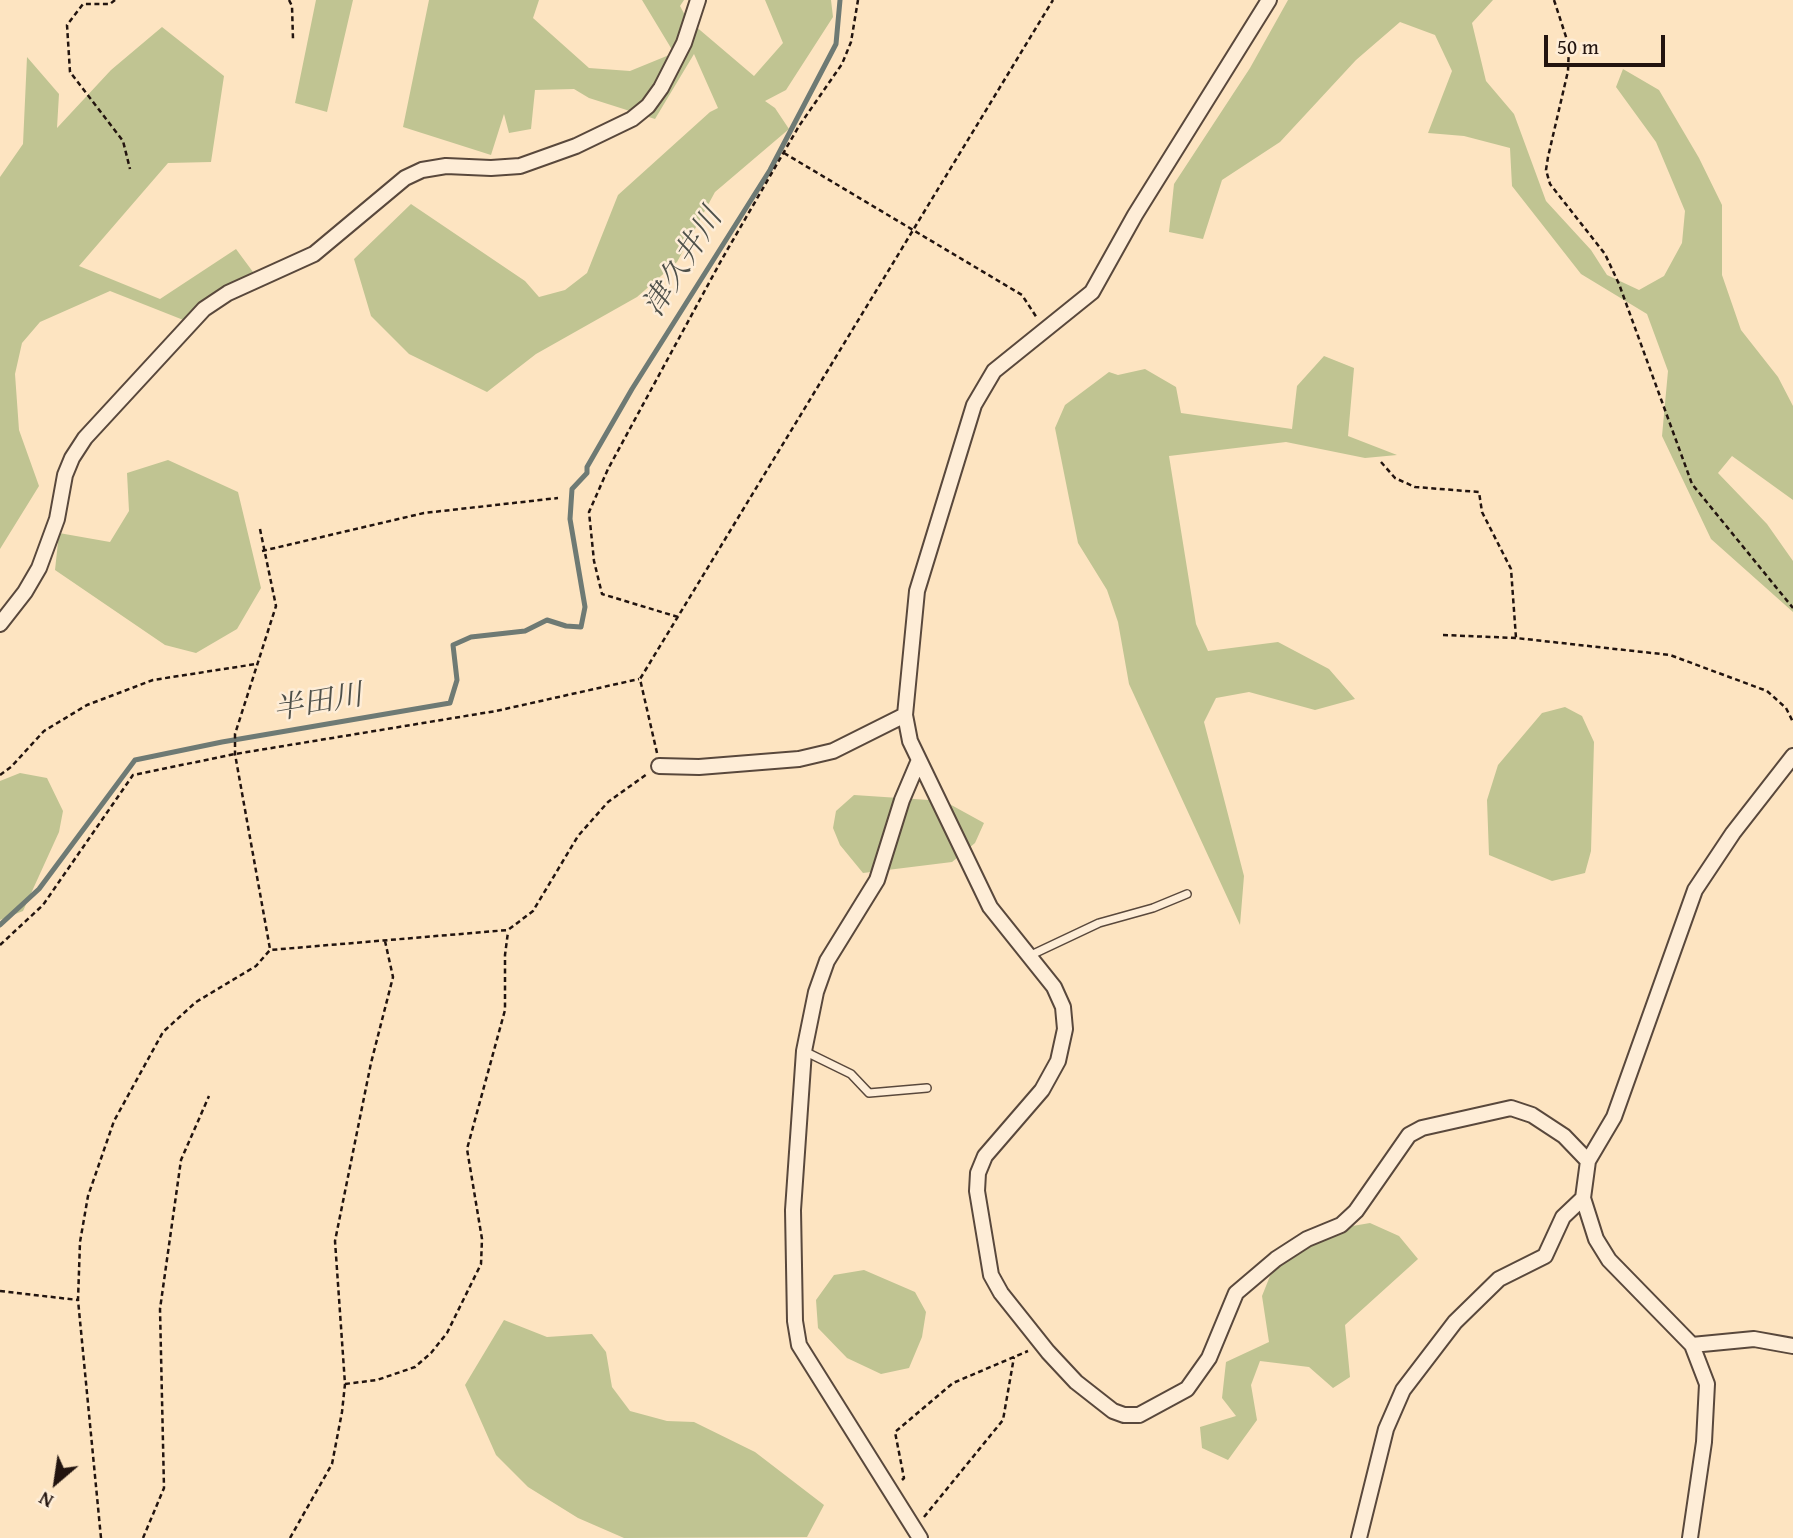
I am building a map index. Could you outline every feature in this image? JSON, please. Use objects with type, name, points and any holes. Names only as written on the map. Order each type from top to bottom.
[{"type":"street","points":[[0,624],[25,592],[38,568],[57,519],[65,475],[72,458],[85,439],[204,309],[228,293],[314,254],[405,178],[422,170],[446,166],[491,169],[520,166],[576,146],[632,119],[648,106],[661,88],[684,43],[698,0]]},
{"type":"street","points":[[1269,0],[1135,215],[1093,292],[995,371],[974,405],[916,591],[905,715],[910,741],[990,907],[1054,987],[1063,1007],[1065,1029],[1058,1061],[1042,1090],[985,1156],[978,1173],[977,1191],[991,1275],[1001,1293],[1042,1344],[1094,1398],[1124,1415],[1139,1415],[1187,1389],[1209,1359],[1236,1293],[1276,1259],[1307,1239],[1341,1225],[1409,1135],[1422,1128],[1511,1108],[1532,1115],[1564,1136],[1588,1161]]},
{"type":"street","points":[[659,766],[698,767],[799,759],[833,751],[905,715]]},
{"type":"street","points":[[1690,1538],[1704,1442],[1707,1384],[1692,1345],[1609,1260],[1592,1229],[1583,1198],[1588,1161],[1614,1117],[1695,890],[1733,833],[1793,756]]},
{"type":"street","points":[[917,1533],[892,1489],[799,1345],[794,1321],[793,1210],[804,1051],[816,992],[827,961],[877,880],[902,800],[919,760]]},
{"type":"street","points":[[1359,1538],[1386,1429],[1403,1390],[1455,1322],[1489,1288],[1499,1279],[1545,1256],[1563,1217],[1583,1198]]},
{"type":"street","points":[[1692,1345],[1754,1339],[1793,1346]]},
{"type":"lane","points":[[1028,957],[1099,923],[1153,908],[1187,894]]},
{"type":"lane","points":[[804,1051],[851,1074],[869,1093],[927,1088]]},
{"type":"path","points":[[115,0],[110,4],[83,4],[67,25],[70,72],[124,141],[130,169]]},
{"type":"path","points":[[289,0],[292,6],[293,39]]},
{"type":"path","points":[[678,617],[602,594],[594,561],[589,512],[608,469],[703,294],[784,153],[842,64],[851,42],[858,0]]},
{"type":"path","points":[[101,1538],[78,1300],[80,1242],[88,1196],[99,1161],[129,1089],[163,1031],[178,1017],[256,966],[270,950],[508,930],[533,911],[578,836],[608,802],[659,766],[640,679],[1053,0]]},
{"type":"path","points":[[1554,0],[1569,46],[1568,71],[1546,170],[1550,184],[1605,254],[1619,284],[1692,484],[1793,608]]},
{"type":"path","points":[[784,153],[1022,295],[1045,330]]},
{"type":"path","points":[[1381,463],[1395,478],[1415,487],[1479,492],[1482,512],[1511,569],[1516,638]]},
{"type":"path","points":[[262,551],[424,513],[558,498]]},
{"type":"path","points":[[260,530],[262,551],[276,606],[235,734],[234,754],[270,950]]},
{"type":"path","points":[[1443,635],[1516,638],[1670,655],[1767,691],[1787,708],[1793,722]]},
{"type":"path","points":[[0,775],[11,767],[44,731],[87,705],[153,680],[256,664]]},
{"type":"path","points":[[0,944],[43,905],[133,775],[234,754],[496,711],[640,679]]},
{"type":"path","points":[[345,1384],[377,1380],[415,1367],[447,1333],[481,1264],[482,1239],[467,1149],[505,1010],[508,930]]},
{"type":"path","points":[[290,1538],[332,1464],[345,1384],[335,1241],[371,1063],[393,977],[384,941]]},
{"type":"path","points":[[143,1538],[164,1488],[160,1309],[179,1173],[181,1160],[209,1096]]},
{"type":"path","points":[[0,1291],[78,1300]]},
{"type":"path","points":[[892,1489],[904,1478],[895,1432],[953,1383],[1042,1344]]},
{"type":"path","points":[[917,1533],[1003,1420],[1014,1357]]},
{"type":"green space","points":[[316,0],[353,0],[327,112],[295,103]]},
{"type":"green space","points":[[429,0],[539,0],[533,18],[589,68],[630,71],[674,53],[642,0],[684,0],[680,6],[687,19],[754,76],[783,43],[765,0],[831,0],[833,17],[786,90],[765,101],[775,108],[789,129],[715,192],[677,262],[637,297],[536,354],[487,392],[409,354],[371,316],[354,259],[411,204],[525,281],[539,297],[565,290],[587,273],[618,195],[710,112],[718,108],[694,54],[655,119],[589,98],[574,89],[535,90],[531,129],[509,133],[504,114],[491,155],[403,127]]},
{"type":"green space","points":[[1288,0],[1493,0],[1472,23],[1486,81],[1514,114],[1546,201],[1591,250],[1607,275],[1639,290],[1664,276],[1682,243],[1685,211],[1656,142],[1616,87],[1623,69],[1659,90],[1699,158],[1722,205],[1722,275],[1741,330],[1778,377],[1793,406],[1793,500],[1732,456],[1718,473],[1767,524],[1793,561],[1793,612],[1711,539],[1662,436],[1668,371],[1647,314],[1581,274],[1512,186],[1510,148],[1464,136],[1428,133],[1452,71],[1435,35],[1400,22],[1356,60],[1280,142],[1222,180],[1203,239],[1169,232],[1174,184],[1250,68]]},
{"type":"green space","points":[[162,27],[224,76],[211,162],[168,163],[79,266],[160,299],[236,249],[253,272],[239,288],[191,323],[110,291],[40,322],[22,343],[15,374],[19,430],[39,486],[0,549],[0,177],[23,144],[27,57],[59,94],[57,128],[111,70]]},
{"type":"green space","points":[[1324,356],[1354,368],[1348,436],[1397,455],[1365,458],[1286,442],[1169,456],[1196,624],[1208,651],[1278,642],[1329,669],[1355,699],[1315,710],[1249,692],[1216,698],[1204,722],[1244,876],[1240,925],[1129,684],[1118,622],[1107,590],[1078,543],[1055,428],[1065,405],[1109,372],[1118,375],[1145,369],[1176,387],[1181,413],[1292,429],[1297,386]]},
{"type":"green space","points":[[168,460],[238,492],[261,588],[237,629],[196,653],[165,645],[55,570],[59,533],[110,542],[129,511],[127,473]]},
{"type":"green space","points":[[1565,707],[1582,716],[1594,742],[1591,851],[1585,873],[1552,881],[1489,855],[1487,800],[1498,765],[1542,713]]},
{"type":"green space","points":[[20,773],[47,778],[63,811],[59,832],[23,911],[0,920],[0,781]]},
{"type":"green space","points":[[854,795],[944,801],[984,823],[975,843],[952,862],[863,873],[840,845],[833,828],[836,811]]},
{"type":"green space","points":[[1370,1223],[1399,1236],[1418,1259],[1345,1325],[1350,1377],[1333,1388],[1309,1367],[1260,1361],[1251,1385],[1257,1420],[1228,1460],[1202,1448],[1200,1427],[1236,1416],[1222,1398],[1226,1362],[1269,1342],[1262,1296],[1270,1276],[1294,1251],[1335,1229]]},
{"type":"green space","points":[[864,1270],[915,1292],[926,1312],[922,1337],[909,1368],[881,1374],[847,1358],[818,1328],[816,1300],[834,1275]]},
{"type":"green space","points":[[504,1320],[547,1337],[592,1334],[606,1352],[612,1387],[630,1411],[667,1421],[694,1422],[755,1452],[824,1505],[807,1537],[624,1538],[578,1518],[528,1487],[496,1455],[465,1385]]},
{"type":"waterway","name":"半田川","points":[[0,925],[39,889],[135,760],[222,742],[450,703],[457,680],[453,645],[471,637],[525,631],[547,620],[581,627],[585,607],[570,519],[572,489],[587,473],[587,467],[632,389],[770,170],[836,44],[840,0]]},
{"type":"water label","name":"津久井川","points":[[684,263]]}]
